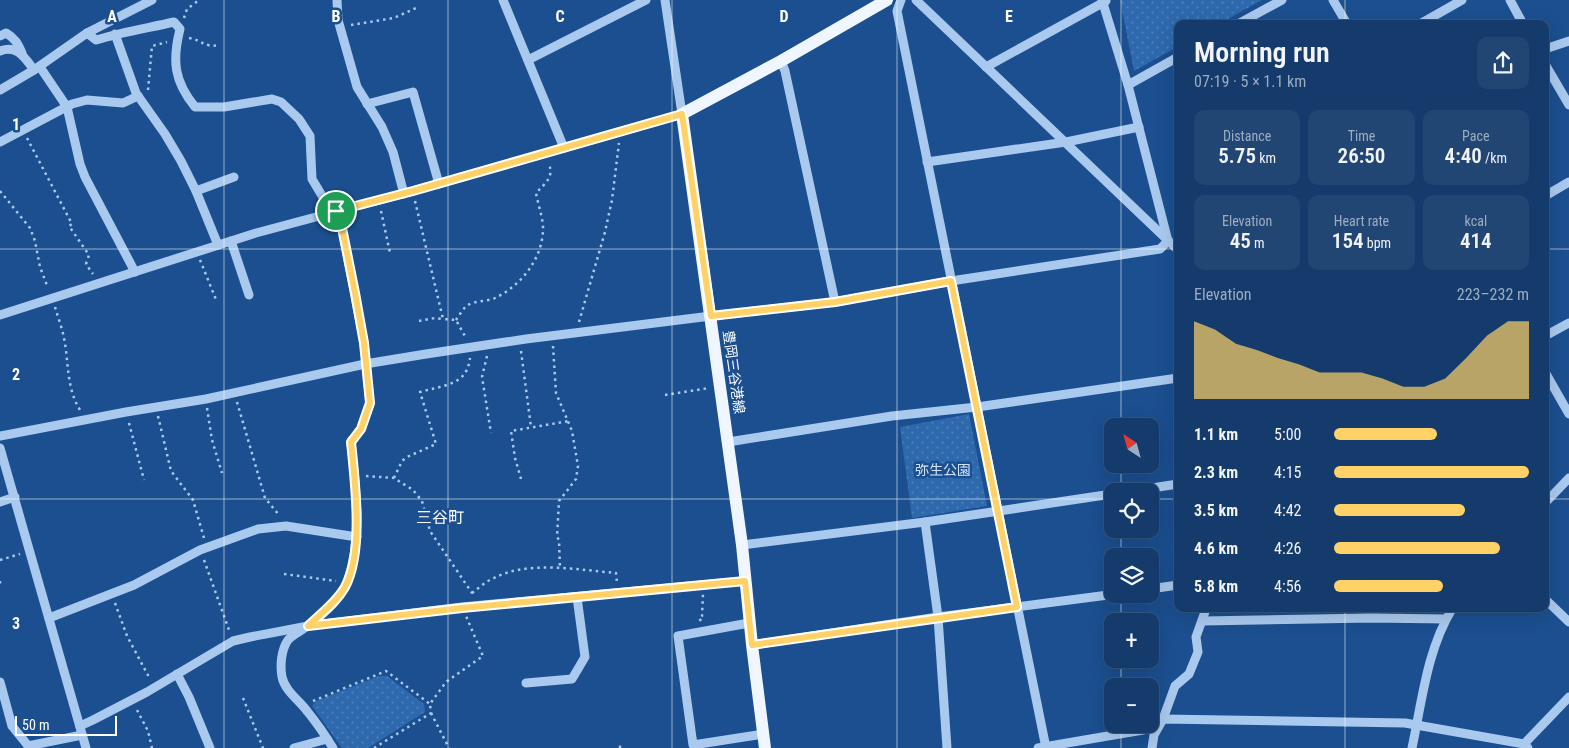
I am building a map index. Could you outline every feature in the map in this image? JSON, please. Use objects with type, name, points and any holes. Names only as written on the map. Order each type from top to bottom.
[{"type":"main road","points":[[682,114],[781,61],[887,0]]},
{"type":"main road","name":"豊岡三谷港線","points":[[682,114],[742,545],[765,748]]},
{"type":"street","points":[[0,90],[37,68],[86,33],[152,0]]},
{"type":"street","points":[[337,0],[339,27],[357,87],[382,127],[393,152],[404,194]]},
{"type":"street","points":[[503,0],[564,148]]},
{"type":"street","points":[[528,60],[646,0]]},
{"type":"street","points":[[0,315],[230,241],[440,184],[682,114],[665,0]]},
{"type":"street","points":[[901,0],[898,11],[1017,607],[1043,748],[1143,730],[1163,719],[1405,723],[1526,746],[1569,697]]},
{"type":"street","points":[[916,0],[1174,246]]},
{"type":"street","points":[[1245,20],[1282,0]]},
{"type":"street","points":[[1333,0],[1345,20]]},
{"type":"street","points":[[1427,20],[1462,0]]},
{"type":"street","points":[[1510,0],[1521,20]]},
{"type":"street","points":[[986,67],[1104,1],[1128,84],[1168,241]]},
{"type":"street","points":[[86,33],[96,40],[115,34],[174,22],[180,29],[177,48],[178,80],[184,93],[195,107],[224,107],[272,98],[281,102],[299,119],[310,136],[312,179],[324,200],[336,211],[341,223],[364,343],[370,403],[361,429],[351,442],[357,537],[347,582],[337,599],[308,626],[288,640],[282,659],[282,678],[291,694],[302,705],[333,748]]},
{"type":"street","points":[[0,36],[6,33],[16,40],[22,54]]},
{"type":"street","points":[[115,34],[138,96],[165,134],[181,161],[196,191],[218,245]]},
{"type":"street","points":[[1549,48],[1569,41]]},
{"type":"street","points":[[0,52],[6,49],[14,49],[22,54],[37,68],[67,107],[80,164],[135,272]]},
{"type":"street","points":[[1128,84],[1174,59]]},
{"type":"street","points":[[781,61],[785,71],[835,302]]},
{"type":"street","points":[[1549,71],[1569,105]]},
{"type":"street","points":[[367,104],[413,92],[440,184]]},
{"type":"street","points":[[0,142],[67,107],[87,100],[123,103],[138,96]]},
{"type":"street","points":[[927,162],[1066,142],[1139,127]]},
{"type":"street","points":[[196,191],[234,178]]},
{"type":"street","points":[[1549,194],[1569,182]]},
{"type":"street","points":[[230,241],[249,295]]},
{"type":"street","points":[[0,436],[86,419],[234,394],[365,364],[519,340],[835,302],[951,281],[1160,249],[1168,241]]},
{"type":"street","points":[[1549,334],[1569,323]]},
{"type":"street","points":[[728,442],[892,416],[976,407],[1174,379]]},
{"type":"street","points":[[1549,379],[1569,414]]},
{"type":"street","points":[[0,448],[86,748]]},
{"type":"street","points":[[1549,499],[1569,478]]},
{"type":"street","points":[[1159,487],[1174,485]]},
{"type":"street","points":[[742,545],[925,522],[1104,495]]},
{"type":"street","points":[[0,502],[15,497]]},
{"type":"street","points":[[925,522],[938,618],[947,748]]},
{"type":"street","points":[[49,618],[150,578],[204,548],[258,529],[286,526],[357,537]]},
{"type":"street","points":[[0,682],[12,726],[29,747],[81,730],[93,720],[132,700],[233,641],[308,626],[473,606],[745,581]]},
{"type":"street","points":[[1159,588],[1174,586]]},
{"type":"street","points":[[752,645],[1104,596]]},
{"type":"street","points":[[526,683],[572,679],[585,657],[576,597]]},
{"type":"street","points":[[1549,603],[1569,622]]},
{"type":"street","points":[[1152,748],[1154,736],[1163,719],[1175,686],[1189,674],[1198,652],[1196,637],[1205,612]]},
{"type":"street","points":[[1368,612],[1371,618]]},
{"type":"street","points":[[1412,748],[1433,649],[1450,612]]},
{"type":"street","points":[[1203,621],[1371,618],[1446,619]]},
{"type":"street","points":[[750,623],[678,636],[693,744],[764,734]]},
{"type":"street","points":[[177,674],[189,697],[210,748]]},
{"type":"street","points":[[294,748],[327,739]]},
{"type":"path","points":[[180,29],[187,9],[199,0]]},
{"type":"path","points":[[339,27],[394,18],[416,8]]},
{"type":"path","points":[[22,129],[72,224],[69,226],[88,255],[86,264],[99,283]]},
{"type":"path","points":[[576,333],[605,232],[612,200],[621,132]]},
{"type":"path","points":[[456,320],[468,305],[496,298],[506,292],[522,279],[534,263],[543,236],[543,225],[536,193],[550,176],[551,169],[546,153]]},
{"type":"path","points":[[0,191],[23,218],[33,236],[40,267],[64,338],[67,369],[72,390],[76,402],[86,419]]},
{"type":"path","points":[[378,200],[390,253]]},
{"type":"path","points":[[197,252],[217,302]]},
{"type":"path","points":[[419,321],[435,318],[443,319]]},
{"type":"path","points":[[553,336],[556,393],[572,430],[578,466],[576,479],[559,501],[557,537],[559,540],[560,569]]},
{"type":"path","points":[[519,340],[531,427]]},
{"type":"path","points":[[490,344],[482,377],[491,433]]},
{"type":"path","points":[[666,395],[720,386]]},
{"type":"path","points":[[234,394],[265,498],[286,526]]},
{"type":"path","points":[[206,399],[212,440],[222,473]]},
{"type":"path","points":[[156,407],[171,471],[193,500],[204,548],[233,641]]},
{"type":"path","points":[[126,412],[144,480]]},
{"type":"path","points":[[521,479],[515,458],[511,431],[569,421]]},
{"type":"path","points":[[354,476],[394,478],[413,490],[422,501],[430,531],[472,593],[473,606]]},
{"type":"path","points":[[0,560],[30,551]]},
{"type":"path","points":[[472,593],[493,578],[518,569],[560,569],[616,573],[619,593]]},
{"type":"path","points":[[284,574],[347,582]]},
{"type":"path","points":[[704,585],[702,616],[699,618],[707,631]]},
{"type":"path","points":[[112,594],[127,636],[154,687]]},
{"type":"path","points":[[449,748],[431,713],[430,704],[446,682],[482,656],[462,608]]},
{"type":"path","points":[[302,705],[386,670],[430,704]]},
{"type":"path","points":[[243,698],[263,748]]},
{"type":"path","points":[[132,700],[148,731],[152,748]]},
{"type":"path","points":[[374,748],[431,713]]},
{"type":"green space","points":[[1120,0],[1262,0],[1226,20],[1174,20],[1174,49],[1134,71]]},
{"type":"green space","name":"弥生公園","points":[[969,414],[987,506],[912,518],[900,427]]},
{"type":"green space","points":[[379,676],[387,676],[424,704],[425,712],[368,748],[342,748],[312,706],[316,701]]},
{"type":"district","name":"三谷町","points":[[440,517]]},
{"type":"route","points":[[682,114],[711,316],[835,302],[951,281],[1017,607],[752,645],[745,581],[462,608],[308,626],[337,599],[347,582],[351,569],[357,537],[357,513],[351,442],[361,429],[370,403],[364,343],[341,223],[336,211],[413,191],[682,114]]}]
